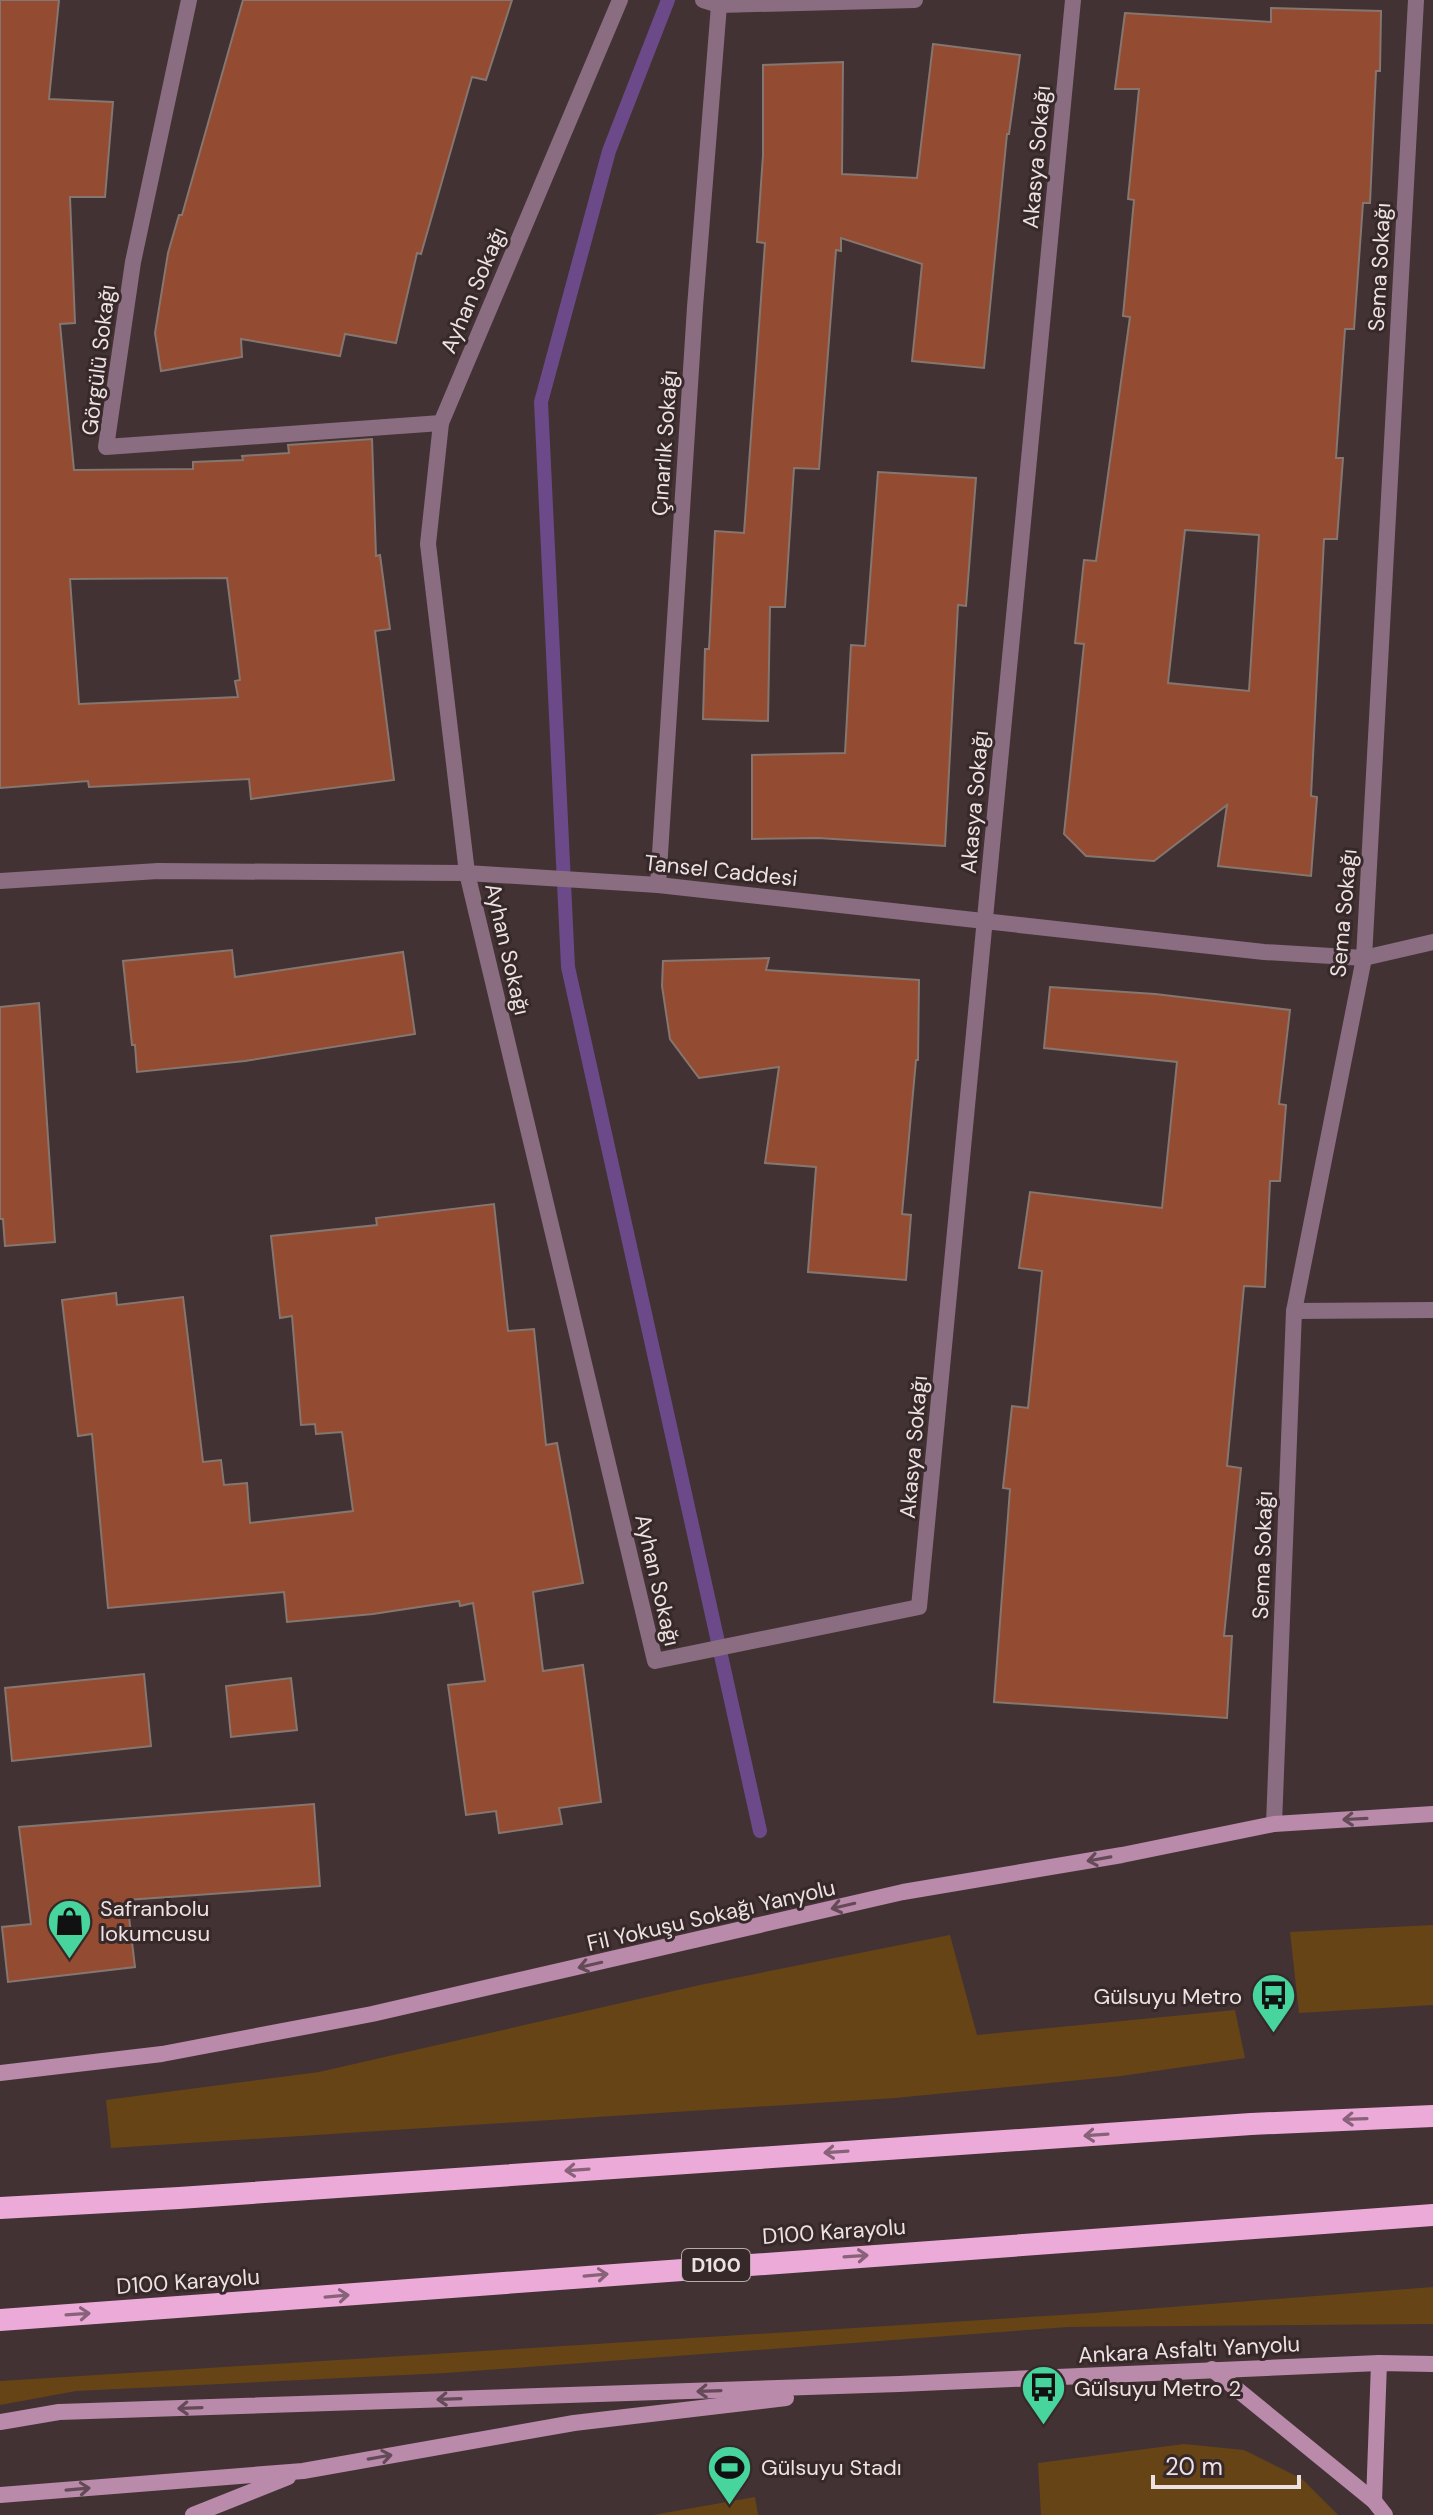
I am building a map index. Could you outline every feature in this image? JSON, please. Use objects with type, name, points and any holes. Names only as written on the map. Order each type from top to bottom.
[{"type":"highway","points":[[0,2208],[1235,2125],[1433,2116]]},
{"type":"highway","name":"D100 Karayolu","points":[[0,2320],[1433,2215]]},
{"type":"main road","name":"Fil Yokuşu Sokağı Yanyolu","points":[[0,2073],[162,2054],[372,2014],[903,1892],[1122,1855],[1274,1824],[1433,1814]]},
{"type":"main road","points":[[1374,2501],[1379,2363]]},
{"type":"main road","name":"Ankara Asfaltı Yanyolu","points":[[899,2384],[1212,2369],[1433,2364]]},
{"type":"main road","points":[[1212,2369],[1374,2501],[1385,2515]]},
{"type":"main road","points":[[0,2422],[59,2412],[899,2384]]},
{"type":"main road","points":[[0,2495],[303,2471],[574,2423],[899,2384]]},
{"type":"main road","points":[[193,2515],[303,2471]]},
{"type":"street","name":"Görgülü Sokağı","points":[[189,0],[133,262],[106,447],[441,423]]},
{"type":"street","name":"Ayhan Sokağı","points":[[620,0],[441,423],[428,544],[467,873],[655,1661],[919,1607]]},
{"type":"street","points":[[711,2],[915,0]]},
{"type":"street","name":"Akasya Sokağı","points":[[919,1607],[1073,0]]},
{"type":"street","name":"Sema Sokağı","points":[[1274,1824],[1294,1311],[1364,958],[1416,0]]},
{"type":"street","name":"Çınarlık Sokağı","points":[[658,885],[711,2]]},
{"type":"street","name":"Tansel Caddesi","points":[[0,881],[158,871],[467,873],[658,885],[1264,952],[1364,958],[1433,942]]},
{"type":"street","points":[[1294,1311],[1433,1310]]},
{"type":"shaded area","points":[[1433,1925],[1433,2005],[1299,2013],[1290,1932]]},
{"type":"shaded area","points":[[950,1935],[977,2035],[1235,2010],[1245,2058],[1121,2076],[895,2098],[111,2148],[106,2100],[319,2072],[700,1985]]},
{"type":"shaded area","points":[[1433,2287],[1433,2324],[1068,2327],[446,2373],[76,2391],[0,2405],[0,2381],[1094,2313]]},
{"type":"shaded area","points":[[1184,2444],[1244,2450],[1302,2479],[1338,2515],[1041,2515],[1038,2463]]},
{"type":"shaded area","name":"Gülsuyu Stadı","points":[[755,2497],[758,2515],[653,2515]]},
{"type":"building","points":[[0,0],[59,0],[49,99],[113,102],[105,197],[70,197],[75,323],[60,324],[74,470],[193,469],[193,462],[243,460],[242,456],[289,453],[288,445],[372,439],[376,556],[380,555],[390,629],[375,631],[394,780],[251,799],[249,779],[89,787],[88,781],[0,788]],"holes":[[[227,578],[240,680],[235,681],[238,697],[79,704],[70,579]]]},
{"type":"building","points":[[243,0],[512,0],[486,80],[472,77],[421,254],[417,253],[396,343],[345,334],[340,356],[241,339],[242,357],[161,371],[155,333],[168,253],[179,215],[182,215]]},
{"type":"building","points":[[1271,8],[1381,11],[1380,71],[1376,71],[1370,203],[1363,203],[1354,329],[1345,329],[1336,458],[1343,458],[1337,539],[1324,539],[1311,796],[1317,797],[1311,876],[1218,866],[1227,805],[1154,861],[1086,856],[1064,834],[1084,644],[1075,643],[1084,560],[1096,561],[1130,317],[1123,316],[1134,200],[1128,199],[1139,89],[1115,89],[1125,13],[1271,22]],"holes":[[[1185,530],[1259,535],[1249,691],[1168,683]]]},
{"type":"building","points":[[933,44],[1020,55],[1007,134],[984,368],[912,361],[922,264],[841,238],[841,251],[836,250],[819,469],[794,468],[785,607],[770,607],[768,721],[703,719],[705,649],[709,649],[715,531],[744,533],[765,243],[757,242],[763,155],[763,65],[843,62],[842,174],[917,178]]},
{"type":"building","points":[[878,472],[976,478],[966,606],[958,605],[945,846],[818,838],[752,839],[752,755],[845,753],[851,645],[865,646]]},
{"type":"building","points":[[232,950],[235,977],[403,952],[415,1034],[245,1061],[137,1072],[123,961]]},
{"type":"building","points":[[769,958],[766,970],[919,980],[918,1060],[902,1214],[911,1215],[906,1280],[808,1272],[816,1167],[765,1163],[779,1067],[699,1078],[670,1039],[662,986],[663,961]]},
{"type":"building","points":[[1050,987],[1155,994],[1290,1010],[1279,1104],[1286,1105],[1280,1181],[1270,1181],[1265,1287],[1244,1286],[1227,1466],[1241,1468],[1224,1636],[1232,1636],[1227,1718],[994,1702],[1010,1489],[1003,1488],[1012,1406],[1028,1408],[1042,1271],[1019,1268],[1030,1192],[1162,1208],[1177,1062],[1044,1048]]},
{"type":"building","points":[[39,1003],[55,1242],[5,1246],[3,1219],[0,1219],[0,1007]]},
{"type":"building","points":[[494,1204],[508,1331],[534,1329],[546,1445],[557,1443],[583,1583],[533,1592],[543,1671],[583,1665],[601,1802],[559,1808],[562,1824],[499,1833],[496,1811],[466,1815],[448,1685],[485,1681],[473,1603],[460,1606],[459,1601],[373,1614],[287,1622],[284,1592],[108,1608],[92,1434],[78,1436],[62,1300],[116,1293],[117,1305],[183,1297],[203,1462],[221,1460],[224,1485],[247,1483],[250,1523],[353,1511],[342,1432],[316,1434],[315,1424],[301,1425],[292,1316],[280,1318],[271,1236],[377,1225],[376,1218]]},
{"type":"building","points":[[144,1674],[151,1746],[12,1761],[5,1688]]},
{"type":"building","points":[[291,1678],[297,1730],[231,1737],[226,1686]]},
{"type":"building","points":[[314,1804],[320,1886],[127,1900],[135,1967],[8,1982],[2,1927],[31,1924],[19,1827]]},
{"type":"waterway","points":[[668,0],[609,151],[541,402],[568,967],[760,1831]]},
{"type":"place","name":"Safranbolu lokumcusu","points":[[69,1960]]},
{"type":"place","name":"Gülsuyu Metro","points":[[1273,2035]]},
{"type":"place","name":"Gülsuyu Metro 2","points":[[1043,2427]]},
{"type":"place","name":"Gülsuyu Stadı","points":[[730,2506]]}]
